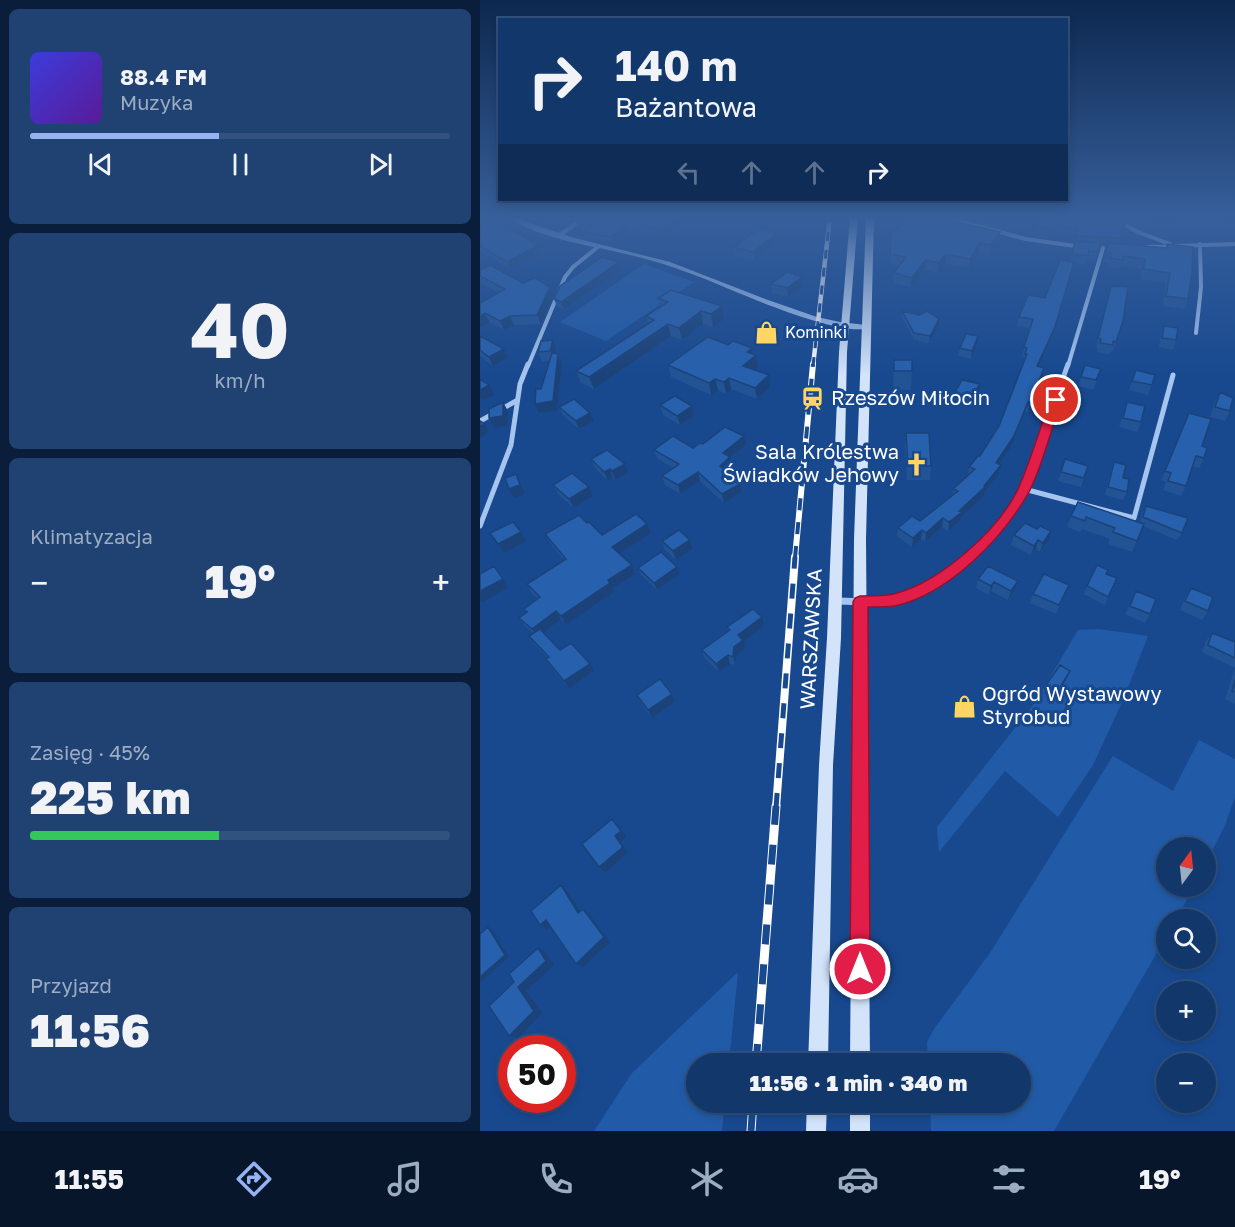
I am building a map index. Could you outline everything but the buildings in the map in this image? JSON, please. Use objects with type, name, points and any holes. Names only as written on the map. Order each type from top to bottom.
[{"type":"main road","name":"WARSZAWSKA","points":[[818,1053],[826,765],[836,601],[845,326],[850,270]]},
{"type":"main road","points":[[860,1053],[860,602],[868,270]]},
{"type":"main road","points":[[816,1131],[817,1113]]},
{"type":"main road","points":[[860,1113],[860,1131]]},
{"type":"street","points":[[480,526],[511,445],[520,384],[565,277],[571,270]]},
{"type":"street","points":[[686,270],[827,323],[866,327]]},
{"type":"street","points":[[836,601],[895,600],[920,591],[962,564],[1006,517],[1024,489],[1064,378],[1096,270]]},
{"type":"street","points":[[1196,333],[1201,270]]},
{"type":"street","points":[[1024,489],[1134,518],[1173,375]]},
{"type":"street","points":[[480,420],[516,401]]},
{"type":"shaded area","points":[[636,270],[660,270],[694,282],[606,341],[560,322]]},
{"type":"shaded area","points":[[1099,629],[1148,636],[1123,700],[1093,765],[1058,817],[1005,771],[939,852],[937,827],[1036,701],[1078,630]]},
{"type":"shaded area","points":[[1199,740],[1235,759],[1235,797],[1216,843],[1216,837],[1156,837],[1156,897],[1188,897],[1182,909],[1156,909],[1156,954],[1054,1131],[931,1131],[930,1113],[1031,1113],[1031,1053],[928,1053],[927,1042],[990,953],[1113,756],[1173,791]]},
{"type":"shaded area","points":[[738,972],[730,1053],[686,1053],[686,1113],[724,1113],[722,1131],[594,1131],[632,1073]]},
{"type":"railway","points":[[813,366],[824,270]]},
{"type":"railway","points":[[795,558],[813,364]]},
{"type":"railway","points":[[776,808],[795,557]]},
{"type":"railway","points":[[757,1053],[776,806]]},
{"type":"railway","points":[[751,1131],[752,1113]]},
{"type":"place","name":"Kominki","points":[[767,332]]},
{"type":"place","name":"Rzeszów Miłocin","points":[[813,398]]},
{"type":"place","name":"Sala Królestwa Świadków Jehowy","points":[[917,464]]},
{"type":"place","name":"Ogród Wystawowy Styrobud","points":[[964,706]]},
{"type":"route","points":[[860,969],[860,602],[895,600],[920,591],[962,564],[980,546],[1006,517],[1024,489],[1056,400]]}]
